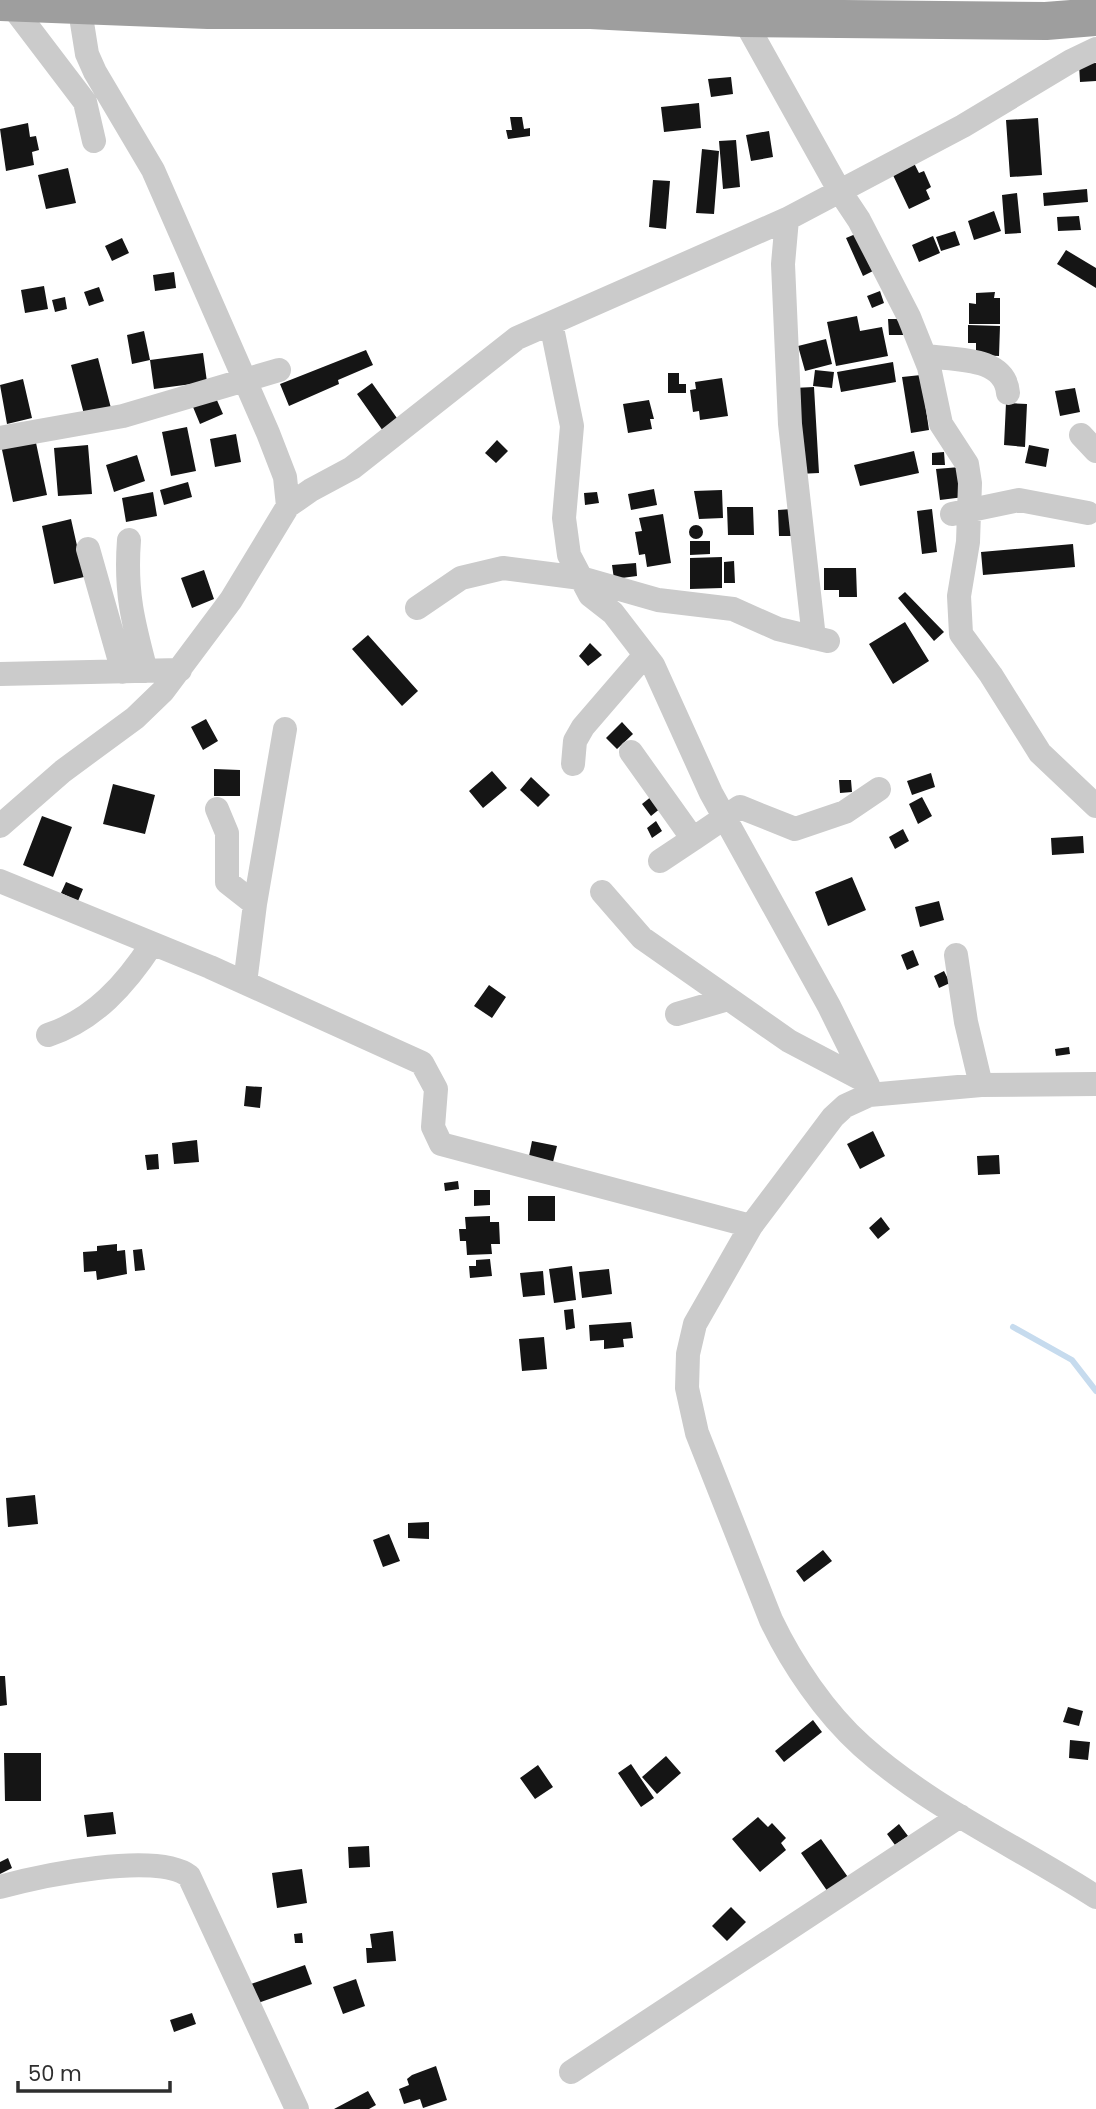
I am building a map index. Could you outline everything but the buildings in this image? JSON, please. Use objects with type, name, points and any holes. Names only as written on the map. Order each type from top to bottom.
[{"type":"highway","points":[[19,2],[208,10],[370,5],[591,10],[743,18],[802,8],[1049,10],[1096,17]]},
{"type":"street","points":[[19,2],[85,102],[94,141]]},
{"type":"street","points":[[79,4],[87,54],[153,170],[285,477],[288,506]]},
{"type":"street","points":[[743,18],[839,190],[859,220],[926,356],[941,424],[967,464],[970,482],[959,512],[968,542],[959,596],[961,634],[991,675],[1040,753],[1096,807]]},
{"type":"street","points":[[0,826],[63,771],[135,718],[180,670],[231,600],[288,506],[352,468],[517,338],[787,219],[963,126],[1071,61],[1096,49]]},
{"type":"street","points":[[417,608],[461,578],[503,568],[581,578],[629,594],[733,609],[778,629],[821,640],[790,424],[783,264],[787,219]]},
{"type":"street","points":[[551,323],[572,426],[564,518],[569,555],[590,594],[626,628],[645,655],[725,818],[829,1006],[867,1088]]},
{"type":"street","points":[[926,356],[993,366],[1007,381],[1008,393]]},
{"type":"street","points":[[0,438],[123,416],[279,370]]},
{"type":"street","points":[[959,512],[1019,500],[1088,513]]},
{"type":"street","points":[[129,540],[126,580],[135,671]]},
{"type":"street","points":[[88,549],[135,671]]},
{"type":"street","points":[[573,764],[575,741],[583,727],[645,655]]},
{"type":"street","points":[[0,674],[180,670]]},
{"type":"street","points":[[245,983],[255,904],[285,729]]},
{"type":"street","points":[[631,752],[693,839]]},
{"type":"street","points":[[660,861],[740,807],[795,829],[845,812],[879,789]]},
{"type":"street","points":[[217,809],[227,833],[227,882],[255,904]]},
{"type":"street","points":[[0,881],[245,983],[422,1063],[436,1088],[433,1127],[441,1144],[751,1226]]},
{"type":"street","points":[[602,892],[642,938],[789,1041],[867,1088],[1096,1084]]},
{"type":"street","points":[[48,1035],[71,1027],[105,1002],[135,970],[152,944]]},
{"type":"street","points":[[956,955],[966,1022],[981,1085]]},
{"type":"street","points":[[677,1014],[728,999]]},
{"type":"street","points":[[867,1088],[833,1117],[751,1226],[695,1324],[688,1354],[687,1388],[697,1433],[761,1597],[787,1650],[838,1720],[861,1745],[960,1816],[1096,1897]]},
{"type":"street","points":[[571,2072],[960,1816]]},
{"type":"street","points":[[0,1887],[61,1873],[114,1868],[168,1867],[189,1876],[297,2109]]},
{"type":"waterway","points":[[1013,1327],[1072,1360],[1096,1391]]}]
